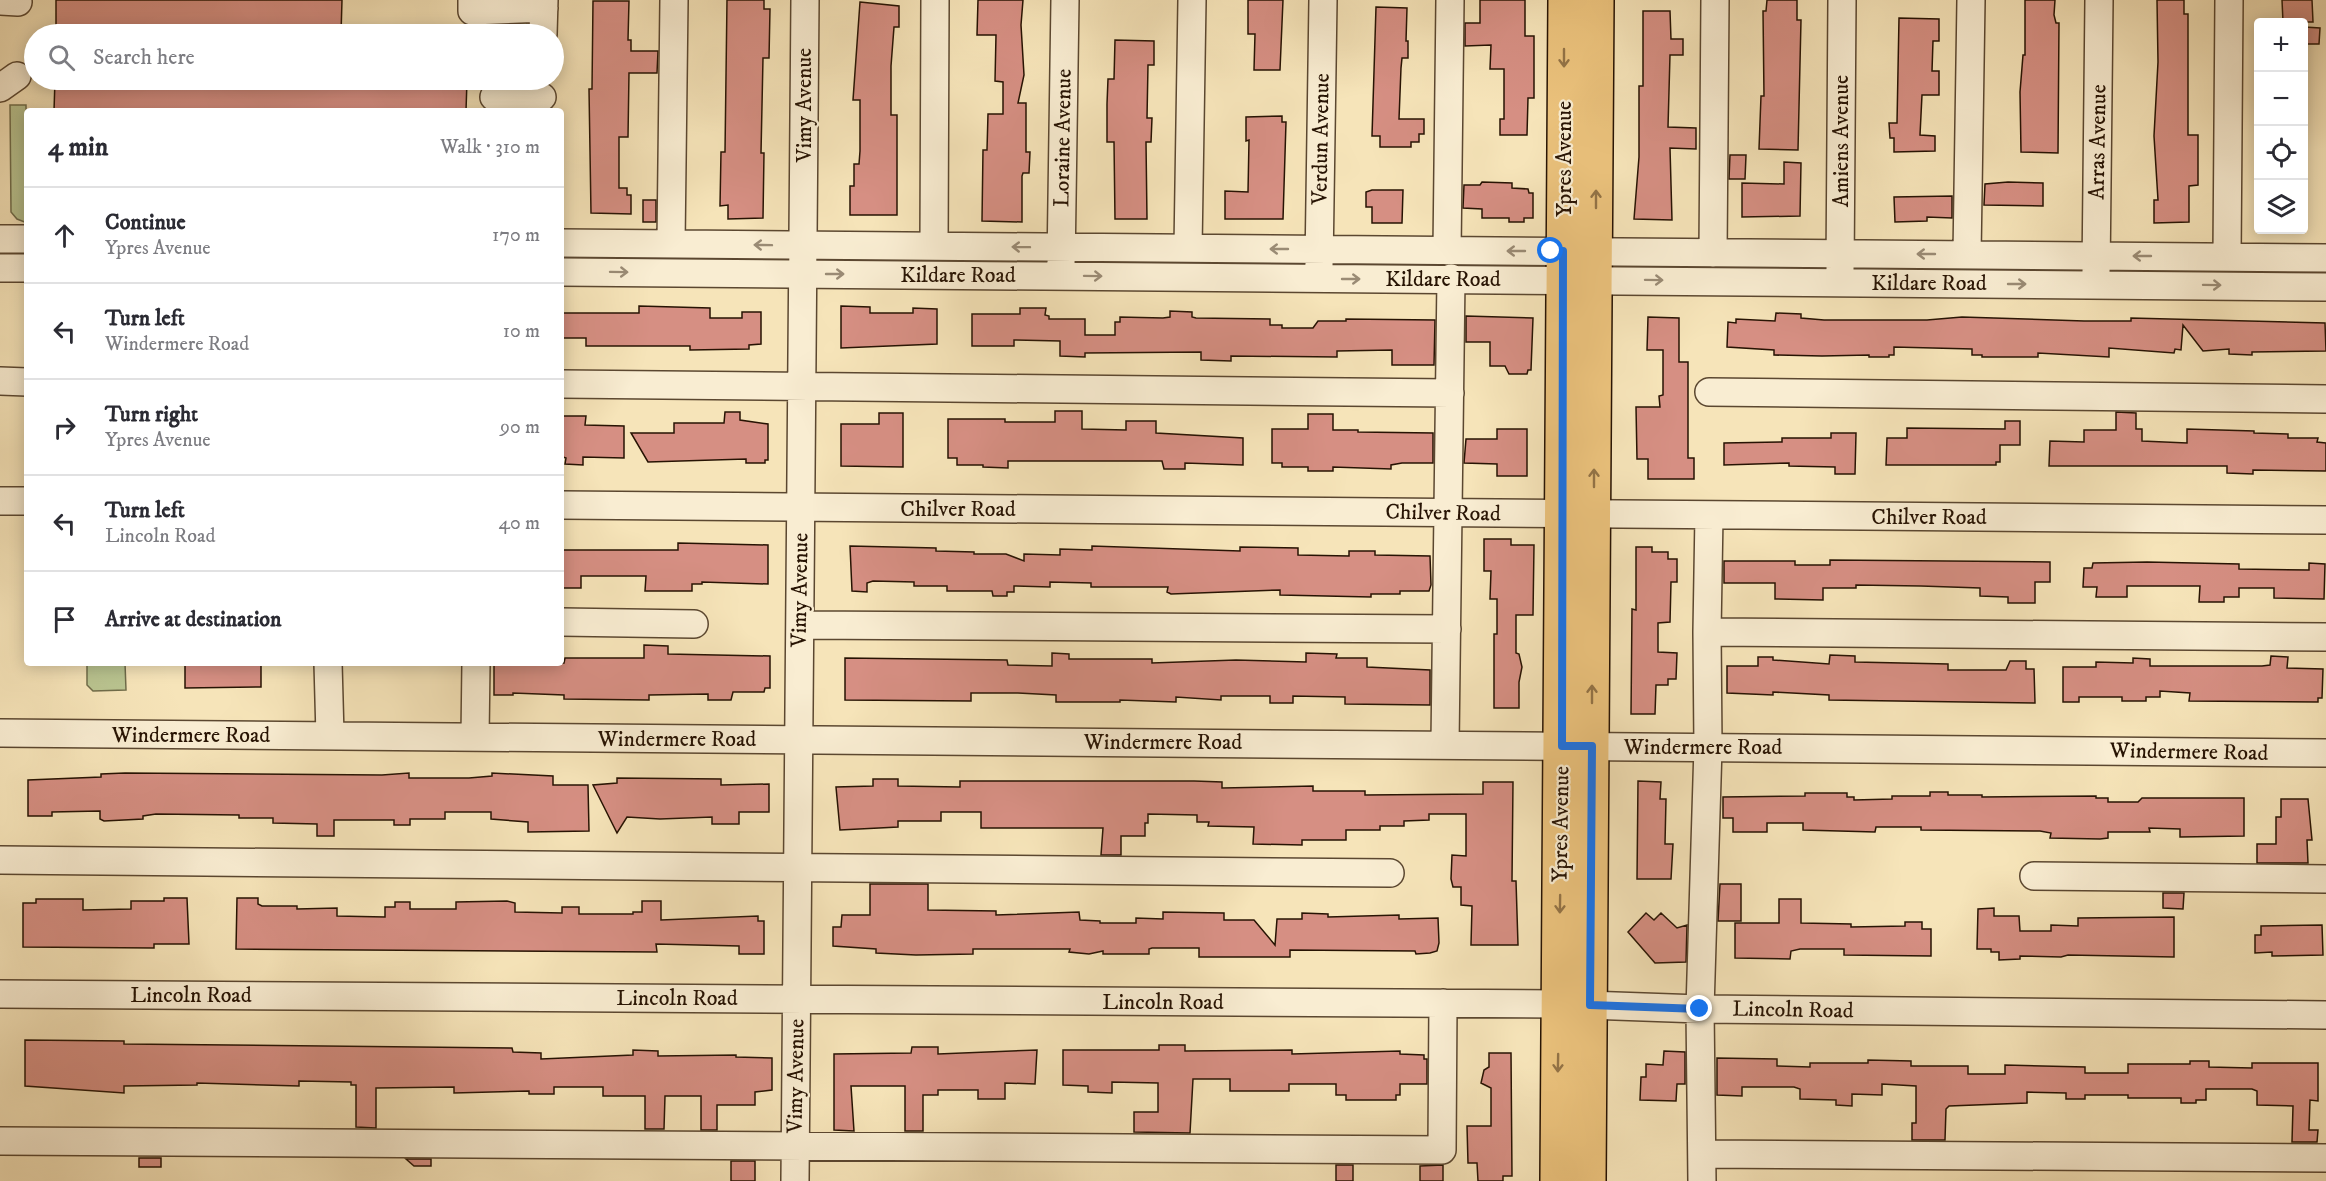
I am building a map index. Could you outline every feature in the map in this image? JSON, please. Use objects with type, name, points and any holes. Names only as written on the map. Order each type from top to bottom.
[{"type":"main road","name":"Ypres Avenue","points":[[1565,0],[1561,514],[1577,746]]},
{"type":"main road","name":"Ypres Avenue","points":[[1588,1181],[1575,1004],[1577,746],[1594,514],[1597,0]]},
{"type":"main road","name":"Ypres Avenue","points":[[1557,1181],[1575,1004]]},
{"type":"street","points":[[471,0],[472,11],[544,4],[543,24]]},
{"type":"street","points":[[671,243],[674,0]]},
{"type":"street","name":"Vimy Avenue","points":[[795,1181],[805,0]]},
{"type":"street","points":[[934,246],[935,0]]},
{"type":"street","name":"Loraine Avenue","points":[[1061,276],[1065,0]]},
{"type":"street","points":[[1188,248],[1191,0]]},
{"type":"street","name":"Verdun Avenue","points":[[1319,279],[1323,0]]},
{"type":"street","points":[[1447,251],[1450,0]]},
{"type":"street","points":[[1713,253],[1715,0]]},
{"type":"street","name":"Amiens Avenue","points":[[1840,282],[1842,0]]},
{"type":"street","points":[[1967,255],[1971,0]]},
{"type":"street","name":"Arras Avenue","points":[[2096,284],[2099,0]]},
{"type":"street","points":[[2227,257],[2229,0]]},
{"type":"street","points":[[494,97],[542,96]]},
{"type":"street","points":[[0,239],[24,239]]},
{"type":"street","name":"Kildare Road","points":[[564,243],[1447,251],[1563,265],[1840,282],[2326,286]]},
{"type":"street","name":"Kildare Road","points":[[1595,266],[1713,253],[2326,258]]},
{"type":"street","name":"Kildare Road","points":[[564,272],[1319,279],[1452,278],[1563,265]]},
{"type":"street","points":[[0,268],[24,268]]},
{"type":"street","points":[[1445,744],[1452,278]]},
{"type":"street","points":[[0,381],[24,381]]},
{"type":"street","points":[[564,384],[1450,393]]},
{"type":"street","points":[[1709,392],[2326,399]]},
{"type":"street","points":[[0,501],[24,501]]},
{"type":"street","name":"Chilver Road","points":[[564,505],[2326,520]]},
{"type":"street","points":[[1702,1181],[1700,1009],[1708,747],[1709,515]]},
{"type":"street","points":[[564,622],[694,624]]},
{"type":"street","points":[[800,625],[1447,629]]},
{"type":"street","points":[[1707,632],[2326,637]]},
{"type":"street","points":[[328,666],[330,736]]},
{"type":"street","points":[[475,737],[476,666]]},
{"type":"street","name":"Windermere Road","points":[[0,733],[164,726],[330,736],[2326,753]]},
{"type":"street","points":[[0,860],[1390,873]]},
{"type":"street","points":[[2034,876],[2326,879]]},
{"type":"street","name":"Lincoln Road","points":[[0,994],[1575,1004],[1700,1009],[2326,1015]]},
{"type":"street","points":[[0,1141],[1442,1150],[1443,1004]]},
{"type":"street","points":[[1702,1154],[2326,1158]]},
{"type":"green space","points":[[527,18],[527,24],[510,24],[514,20]]},
{"type":"green space","points":[[10,105],[26,105],[24,108],[24,222],[17,219],[11,212]]},
{"type":"green space","points":[[87,666],[125,666],[126,690],[93,691],[87,685]]},
{"type":"building","points":[[56,0],[342,0],[341,24],[56,24]]},
{"type":"building","points":[[727,0],[764,0],[764,9],[770,9],[769,58],[763,58],[761,153],[764,153],[763,218],[728,219],[728,205],[720,206],[721,152],[725,152]]},
{"type":"building","points":[[978,0],[1023,0],[1021,25],[1024,75],[1018,103],[1026,103],[1026,152],[1030,152],[1029,173],[1023,173],[1022,176],[1022,222],[982,221],[983,150],[987,150],[988,114],[1003,114],[1003,82],[995,81],[996,35],[977,35]]},
{"type":"building","points":[[1248,0],[1283,0],[1280,70],[1254,70],[1255,34],[1248,34]]},
{"type":"building","points":[[1480,0],[1525,0],[1525,36],[1534,36],[1534,98],[1528,98],[1527,135],[1500,135],[1500,119],[1504,119],[1504,69],[1490,69],[1491,45],[1465,46],[1465,23],[1480,23]]},
{"type":"building","points":[[1767,0],[1797,0],[1797,20],[1801,20],[1798,150],[1759,149],[1761,96],[1764,96],[1763,11],[1766,11]]},
{"type":"building","points":[[2025,0],[2055,0],[2054,15],[2056,23],[2059,23],[2058,153],[2021,152],[2020,92],[2023,55],[2025,55]]},
{"type":"building","points":[[2157,0],[2184,0],[2184,14],[2188,14],[2188,135],[2198,135],[2198,185],[2189,186],[2189,222],[2154,223],[2154,200],[2158,200],[2154,136],[2158,62]]},
{"type":"building","points":[[2282,0],[2312,0],[2313,22],[2308,22],[2308,18],[2283,18]]},
{"type":"building","points":[[593,1],[629,1],[628,40],[631,40],[631,51],[658,51],[657,73],[629,73],[628,137],[619,137],[619,188],[627,188],[627,195],[631,195],[631,214],[591,213],[589,89],[592,89]]},
{"type":"building","points":[[860,2],[899,6],[899,27],[894,27],[891,66],[891,115],[897,115],[897,215],[850,215],[850,186],[854,186],[854,164],[859,164],[860,151],[860,100],[853,100]]},
{"type":"building","points":[[1376,7],[1407,8],[1408,58],[1402,58],[1399,119],[1424,119],[1424,134],[1419,134],[1419,142],[1411,142],[1411,147],[1380,147],[1380,136],[1372,136]]},
{"type":"building","points":[[1643,11],[1670,11],[1671,39],[1683,39],[1683,55],[1670,55],[1668,127],[1696,128],[1696,149],[1670,148],[1672,220],[1634,219],[1639,157],[1639,86],[1643,86]]},
{"type":"building","points":[[1899,18],[1939,19],[1939,41],[1933,41],[1932,71],[1939,71],[1939,95],[1922,95],[1920,135],[1935,136],[1935,151],[1894,152],[1894,138],[1890,138],[1889,123],[1897,123]]},
{"type":"building","points":[[2308,27],[2320,28],[2319,44],[2308,44]]},
{"type":"building","points":[[1115,40],[1154,41],[1154,65],[1148,65],[1147,118],[1152,118],[1151,142],[1146,142],[1147,219],[1115,219],[1114,142],[1107,142],[1107,104],[1108,79],[1114,79]]},
{"type":"building","points":[[55,90],[467,90],[466,108],[54,108]]},
{"type":"building","points":[[1282,116],[1282,122],[1286,122],[1283,219],[1225,219],[1225,191],[1248,192],[1249,140],[1246,141],[1246,117]]},
{"type":"building","points":[[1730,155],[1746,155],[1745,179],[1729,179]]},
{"type":"building","points":[[1784,162],[1801,163],[1800,216],[1742,217],[1742,183],[1784,184]]},
{"type":"building","points":[[1482,182],[1512,183],[1512,188],[1528,189],[1529,193],[1533,193],[1533,218],[1524,218],[1524,222],[1509,222],[1509,218],[1482,218],[1482,209],[1463,208],[1464,185],[1480,185]]},
{"type":"building","points":[[2043,183],[2043,206],[1984,205],[1985,184]]},
{"type":"building","points":[[1403,190],[1402,223],[1372,223],[1372,207],[1366,207],[1366,192]]},
{"type":"building","points":[[1952,196],[1952,218],[1927,217],[1927,221],[1895,222],[1894,197]]},
{"type":"building","points":[[643,200],[656,200],[656,222],[643,222]]},
{"type":"building","points":[[639,306],[710,308],[710,318],[742,318],[742,312],[761,312],[761,344],[749,345],[749,349],[690,350],[690,346],[586,346],[586,338],[564,338],[564,313],[639,313]]},
{"type":"building","points":[[841,306],[870,307],[870,313],[913,313],[913,308],[937,309],[937,344],[841,348]]},
{"type":"building","points":[[1020,308],[1046,308],[1045,315],[1049,316],[1049,319],[1085,319],[1085,335],[1115,335],[1115,322],[1120,322],[1120,317],[1163,318],[1170,317],[1170,311],[1192,312],[1192,317],[1196,318],[1270,319],[1270,325],[1282,325],[1282,328],[1313,328],[1318,321],[1346,321],[1346,319],[1435,320],[1434,365],[1392,365],[1392,350],[1337,351],[1337,357],[1231,356],[1231,361],[1201,360],[1201,352],[1085,353],[1085,357],[1060,356],[1060,341],[1014,340],[1014,346],[972,346],[972,314],[1020,314]]},
{"type":"building","points":[[1776,313],[1801,314],[1801,318],[1824,320],[1927,320],[1962,317],[2131,321],[2131,318],[2325,323],[2326,351],[2252,352],[2252,355],[2229,354],[2229,349],[2203,351],[2183,325],[2181,350],[2175,349],[2174,353],[2109,348],[2109,357],[2038,353],[2038,357],[1982,357],[1982,355],[1972,355],[1972,349],[1894,347],[1894,355],[1889,355],[1889,357],[1774,355],[1774,350],[1727,347],[1728,322],[1736,323],[1736,319],[1775,321]]},
{"type":"building","points":[[1466,316],[1533,318],[1531,370],[1528,370],[1527,374],[1509,374],[1505,366],[1490,366],[1490,342],[1466,342]]},
{"type":"building","points":[[1648,317],[1679,318],[1679,362],[1688,362],[1688,458],[1694,458],[1694,479],[1648,479],[1648,459],[1637,459],[1636,407],[1660,407],[1659,396],[1663,395],[1663,350],[1647,350]]},
{"type":"building","points":[[1055,411],[1082,411],[1082,429],[1126,430],[1126,421],[1156,421],[1156,433],[1243,438],[1243,465],[1185,463],[1185,469],[1164,469],[1162,461],[1008,461],[1008,468],[957,465],[957,458],[948,458],[948,419],[1055,422]]},
{"type":"building","points":[[725,412],[740,412],[740,420],[768,424],[768,460],[765,460],[765,463],[746,463],[746,459],[648,462],[631,433],[674,433],[674,423],[724,423]]},
{"type":"building","points":[[2116,412],[2136,413],[2136,429],[2142,429],[2142,441],[2187,443],[2187,429],[2254,431],[2254,433],[2288,434],[2288,438],[2318,438],[2317,442],[2326,443],[2326,471],[2253,470],[2253,474],[2227,473],[2227,466],[2049,466],[2050,441],[2084,442],[2084,430],[2116,430]]},
{"type":"building","points":[[879,413],[903,413],[903,467],[841,466],[841,424],[879,424]]},
{"type":"building","points":[[1308,414],[1333,414],[1333,430],[1433,433],[1433,463],[1402,463],[1391,465],[1391,469],[1333,467],[1333,471],[1308,471],[1308,467],[1282,467],[1282,463],[1272,463],[1272,429],[1308,429]]},
{"type":"building","points":[[564,416],[586,416],[585,425],[624,426],[624,458],[583,457],[583,465],[565,464],[566,458],[564,457]]},
{"type":"building","points":[[2005,421],[2020,421],[2020,445],[2000,445],[2000,462],[1996,462],[1996,465],[1886,465],[1887,438],[1907,438],[1907,428],[2005,429]]},
{"type":"building","points":[[1497,429],[1527,429],[1527,476],[1497,476],[1497,464],[1464,463],[1466,439],[1497,439]]},
{"type":"building","points":[[1831,433],[1856,433],[1855,474],[1835,474],[1835,467],[1789,466],[1789,463],[1724,465],[1724,443],[1782,442],[1782,438],[1831,438]]},
{"type":"building","points":[[1484,539],[1511,539],[1511,545],[1534,545],[1533,615],[1516,615],[1516,653],[1519,654],[1522,667],[1519,682],[1519,708],[1494,708],[1494,634],[1497,634],[1497,599],[1490,599],[1491,571],[1484,571]]},
{"type":"building","points":[[678,543],[768,545],[768,584],[702,582],[702,584],[692,584],[692,591],[645,591],[646,576],[581,576],[581,588],[564,588],[564,550],[678,550]]},
{"type":"building","points":[[850,546],[936,548],[936,551],[1006,554],[1024,561],[1024,554],[1060,555],[1060,549],[1092,550],[1092,546],[1240,551],[1240,547],[1298,548],[1298,555],[1349,556],[1349,551],[1375,551],[1375,555],[1430,556],[1431,585],[1429,591],[1371,594],[1371,597],[1280,595],[1280,590],[1171,594],[1167,592],[1168,587],[1091,587],[1091,583],[1050,582],[1050,587],[1014,586],[1014,592],[1007,592],[1007,596],[993,596],[992,591],[947,591],[947,586],[914,586],[914,582],[873,581],[867,583],[867,592],[852,591]]},
{"type":"building","points":[[1636,547],[1652,547],[1652,552],[1668,552],[1668,559],[1677,559],[1677,582],[1671,582],[1670,622],[1658,623],[1658,652],[1677,653],[1676,679],[1668,679],[1668,685],[1656,685],[1655,714],[1631,714],[1632,609],[1636,610]]},
{"type":"building","points":[[1830,560],[2050,562],[2050,582],[2035,582],[2035,603],[2008,603],[2008,597],[1980,596],[1980,588],[1856,585],[1856,588],[1823,588],[1823,600],[1775,599],[1775,583],[1724,583],[1724,561],[1795,561],[1795,565],[1830,565]]},
{"type":"building","points":[[2093,563],[2239,564],[2239,569],[2309,570],[2309,563],[2325,564],[2324,599],[2274,598],[2274,588],[2239,588],[2239,597],[2224,597],[2224,602],[2199,602],[2200,586],[2127,586],[2127,597],[2096,597],[2097,587],[2083,587],[2084,568],[2092,568]]},
{"type":"building","points":[[644,645],[668,646],[668,654],[770,656],[770,688],[765,688],[764,692],[733,692],[731,700],[708,700],[708,694],[649,695],[649,700],[564,699],[564,695],[513,693],[513,695],[494,695],[494,666],[564,666],[565,658],[644,658]]},
{"type":"building","points":[[1052,653],[1069,654],[1069,659],[1152,659],[1152,663],[1236,660],[1306,662],[1306,653],[1337,654],[1336,658],[1367,658],[1367,667],[1430,670],[1430,705],[1345,704],[1345,697],[1293,696],[1293,703],[1270,703],[1270,696],[1221,696],[1221,700],[1176,697],[1176,702],[1120,700],[1120,702],[1056,702],[1056,695],[1018,693],[971,693],[971,701],[845,700],[845,658],[1007,660],[1008,665],[1052,666]]},
{"type":"building","points":[[1830,655],[1855,656],[1855,662],[1948,664],[1948,670],[2006,670],[2010,661],[2026,661],[2026,669],[2034,669],[2035,703],[1829,700],[1829,695],[1773,692],[1773,695],[1727,693],[1727,666],[1758,666],[1758,657],[1829,664]]},
{"type":"building","points":[[2271,656],[2288,657],[2287,668],[2323,669],[2322,698],[2318,698],[2318,702],[2189,701],[2190,693],[2160,691],[2160,697],[2146,697],[2146,701],[2122,701],[2122,697],[2079,697],[2079,702],[2063,702],[2063,667],[2096,667],[2096,662],[2133,663],[2133,658],[2150,659],[2150,666],[2262,666],[2270,665]]},
{"type":"building","points":[[185,666],[261,666],[261,687],[185,688]]},
{"type":"building","points":[[409,773],[409,778],[469,778],[492,776],[492,773],[553,776],[553,785],[588,785],[589,831],[528,832],[528,822],[491,819],[491,812],[445,812],[445,819],[410,819],[410,825],[394,825],[394,820],[334,820],[334,836],[317,836],[317,824],[273,823],[273,818],[239,818],[239,815],[156,814],[143,816],[143,819],[104,821],[100,819],[100,811],[52,812],[52,816],[28,816],[28,780],[101,777],[101,774],[382,775]]},
{"type":"building","points":[[617,778],[721,779],[721,785],[769,784],[769,812],[739,812],[739,824],[712,824],[712,817],[660,819],[627,817],[617,833],[593,785],[617,783]]},
{"type":"building","points":[[873,779],[898,779],[898,786],[960,787],[960,781],[1194,781],[1222,782],[1222,788],[1313,786],[1313,791],[1365,791],[1365,795],[1483,794],[1483,782],[1513,782],[1512,881],[1516,881],[1518,945],[1471,945],[1472,906],[1461,905],[1461,887],[1453,887],[1451,879],[1452,855],[1466,856],[1466,814],[1429,814],[1429,820],[1404,821],[1404,826],[1380,826],[1380,830],[1346,830],[1346,840],[1302,840],[1302,845],[1253,844],[1254,827],[1208,826],[1209,822],[1197,822],[1197,815],[1148,814],[1145,836],[1121,836],[1121,855],[1101,855],[1103,828],[981,828],[981,812],[941,812],[941,821],[898,821],[898,827],[840,830],[836,787],[873,786]]},
{"type":"building","points":[[1638,781],[1661,782],[1660,799],[1666,799],[1665,844],[1673,844],[1671,879],[1637,879]]},
{"type":"building","points":[[1930,792],[1948,792],[1948,795],[1982,795],[1982,797],[2096,796],[2096,798],[2108,798],[2108,802],[2138,802],[2142,798],[2244,798],[2244,836],[2180,837],[2180,829],[2149,828],[2150,832],[2108,832],[2108,838],[2100,839],[2050,838],[2051,833],[2040,831],[1921,830],[1921,827],[1876,827],[1875,832],[1803,830],[1803,823],[1767,823],[1767,832],[1733,832],[1733,818],[1723,818],[1723,797],[1847,793],[1847,797],[1854,797],[1854,800],[1892,799],[1892,796],[1930,796]]},
{"type":"building","points":[[2281,799],[2308,799],[2312,840],[2307,840],[2308,863],[2257,863],[2257,844],[2276,844],[2276,817],[2281,817]]},
{"type":"building","points":[[870,884],[928,884],[928,910],[996,911],[996,915],[1079,912],[1080,920],[1100,921],[1100,923],[1136,923],[1136,918],[1163,919],[1163,912],[1224,913],[1224,920],[1254,920],[1275,945],[1277,919],[1302,919],[1302,913],[1328,914],[1328,917],[1399,915],[1399,919],[1438,918],[1439,943],[1437,951],[1430,953],[1290,950],[1290,957],[1199,957],[1199,948],[1152,948],[1149,949],[1149,954],[1103,954],[1103,951],[1089,954],[1069,952],[1070,949],[973,949],[973,954],[916,955],[876,953],[876,949],[833,946],[833,927],[841,927],[842,915],[870,915]]},
{"type":"building","points":[[1720,884],[1741,884],[1741,921],[1718,921]]},
{"type":"building","points":[[2163,893],[2184,893],[2183,909],[2163,908]]},
{"type":"building","points":[[164,898],[187,898],[189,944],[154,944],[154,948],[23,947],[23,903],[36,903],[36,899],[83,899],[83,910],[131,909],[131,901],[164,901]]},
{"type":"building","points":[[237,898],[258,898],[258,904],[262,906],[297,906],[297,909],[337,908],[337,916],[385,917],[385,907],[395,907],[395,902],[410,902],[410,909],[456,909],[456,902],[507,901],[515,903],[515,912],[562,913],[562,907],[579,907],[579,914],[633,914],[633,912],[642,912],[642,901],[661,901],[661,920],[758,916],[758,921],[764,921],[764,954],[739,954],[739,946],[656,944],[657,952],[236,949]]},
{"type":"building","points":[[1779,899],[1801,899],[1801,923],[1851,924],[1851,927],[1905,926],[1905,922],[1922,922],[1922,929],[1931,929],[1931,956],[1844,955],[1844,949],[1800,949],[1791,951],[1790,959],[1735,958],[1735,923],[1779,923]]},
{"type":"building","points":[[1994,908],[1994,916],[2019,916],[2020,931],[2051,931],[2051,925],[2078,926],[2078,918],[2174,917],[2174,957],[2068,955],[2061,957],[2020,956],[2020,959],[1999,960],[1999,952],[1991,952],[1991,949],[1977,949],[1978,909]]},
{"type":"building","points":[[1646,913],[1654,920],[1661,913],[1677,928],[1687,925],[1686,962],[1655,963],[1628,932]]},
{"type":"building","points":[[2322,925],[2323,955],[2272,956],[2272,952],[2255,953],[2255,935],[2261,935],[2261,926]]},
{"type":"building","points":[[25,1040],[124,1041],[124,1044],[512,1048],[513,1052],[541,1053],[541,1059],[633,1055],[633,1050],[658,1051],[658,1056],[736,1055],[736,1057],[772,1058],[772,1090],[755,1092],[755,1105],[717,1105],[717,1130],[701,1130],[701,1096],[665,1096],[664,1129],[645,1129],[645,1096],[603,1096],[603,1087],[554,1087],[554,1094],[529,1094],[529,1091],[454,1093],[454,1087],[376,1088],[376,1128],[356,1127],[356,1085],[351,1085],[351,1082],[299,1081],[299,1086],[197,1083],[197,1085],[124,1086],[124,1093],[25,1086]]},
{"type":"building","points":[[1159,1045],[1185,1045],[1185,1051],[1292,1050],[1292,1054],[1400,1051],[1400,1054],[1424,1055],[1424,1059],[1427,1059],[1427,1084],[1400,1084],[1400,1095],[1396,1095],[1396,1100],[1346,1100],[1346,1095],[1336,1095],[1336,1084],[1289,1084],[1289,1091],[1230,1091],[1230,1079],[1193,1079],[1190,1133],[1134,1132],[1134,1112],[1158,1112],[1158,1083],[1112,1082],[1112,1093],[1088,1092],[1088,1086],[1063,1085],[1063,1050],[1159,1050]]},
{"type":"building","points":[[912,1047],[938,1047],[938,1054],[1037,1050],[1035,1084],[1005,1083],[1005,1099],[978,1099],[978,1090],[938,1090],[938,1095],[923,1095],[923,1131],[905,1131],[905,1086],[851,1086],[854,1131],[834,1130],[834,1054],[911,1053]]},
{"type":"building","points":[[1664,1051],[1685,1052],[1685,1084],[1677,1084],[1676,1101],[1640,1100],[1641,1077],[1646,1077],[1646,1064],[1663,1065]]},
{"type":"building","points":[[1489,1053],[1511,1053],[1512,1176],[1503,1176],[1503,1181],[1478,1181],[1477,1163],[1468,1163],[1467,1126],[1491,1126],[1491,1088],[1481,1083],[1484,1070],[1489,1067]]},
{"type":"building","points":[[1717,1058],[1777,1059],[1777,1066],[1810,1067],[1810,1063],[1868,1063],[1868,1060],[1911,1061],[1911,1066],[1968,1066],[1968,1074],[2005,1074],[2005,1065],[2085,1067],[2085,1073],[2128,1073],[2128,1064],[2190,1064],[2190,1061],[2209,1061],[2209,1067],[2252,1068],[2252,1063],[2318,1063],[2318,1101],[2310,1100],[2309,1130],[2318,1130],[2317,1142],[2292,1142],[2293,1106],[2257,1105],[2257,1091],[2252,1089],[2206,1089],[2206,1100],[2196,1100],[2196,1103],[2181,1103],[2181,1098],[2128,1098],[2128,1095],[2085,1095],[2085,1099],[2066,1099],[2066,1093],[2027,1092],[2027,1103],[1949,1106],[1946,1109],[1945,1140],[1912,1140],[1912,1123],[1916,1123],[1916,1086],[1882,1084],[1882,1095],[1852,1094],[1852,1106],[1836,1105],[1836,1100],[1800,1099],[1800,1089],[1794,1087],[1742,1087],[1742,1096],[1717,1095]]},
{"type":"building","points":[[139,1158],[161,1158],[161,1167],[139,1167]]},
{"type":"building","points":[[406,1159],[431,1159],[431,1166],[414,1166]]},
{"type":"building","points":[[731,1161],[755,1161],[755,1181],[731,1181]]},
{"type":"building","points":[[1336,1165],[1353,1165],[1353,1181],[1336,1181]]},
{"type":"building","points":[[1443,1165],[1443,1181],[1420,1181],[1420,1166]]},
{"type":"route","points":[[1551,251],[1563,251],[1562,746],[1592,746],[1590,1005],[1700,1009]]}]
